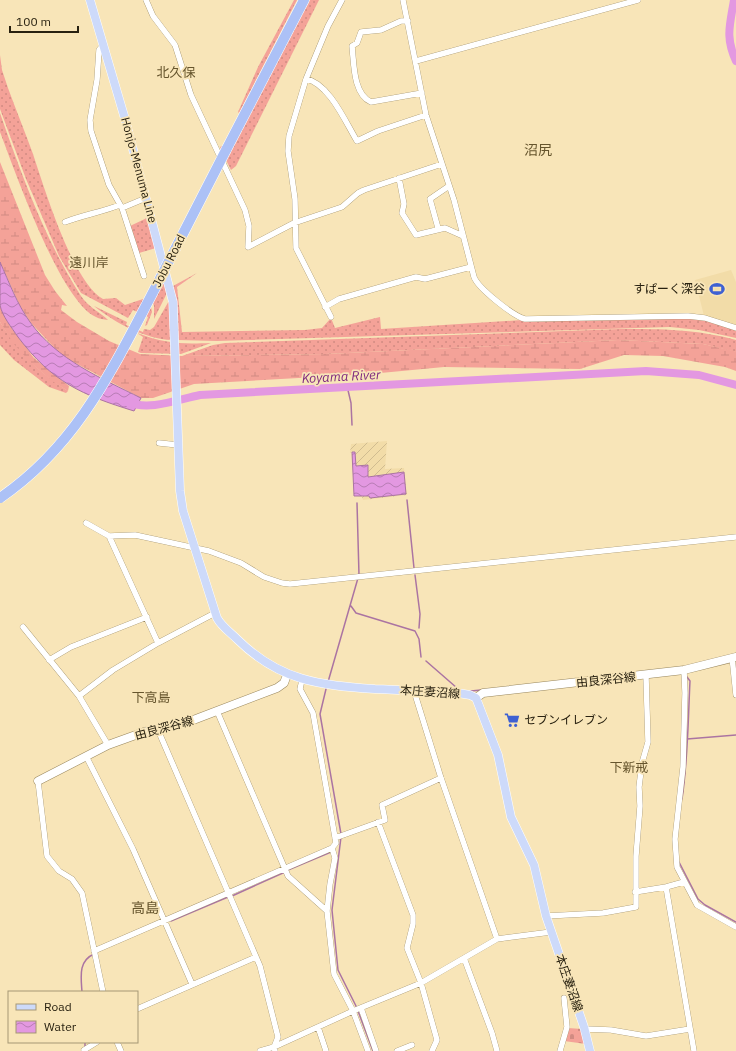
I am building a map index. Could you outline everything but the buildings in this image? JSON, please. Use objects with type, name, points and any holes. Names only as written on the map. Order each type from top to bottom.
[{"type":"highway","name":"Jobu Road","points":[[0,498],[35,471],[58,448],[95,400],[304,0]]},
{"type":"main road","name":"Honjo-Menuma Line","points":[[90,0],[172,293],[176,343],[178,443]]},
{"type":"main road","name":"本庄妻沼線","points":[[178,443],[179,480],[183,511],[215,613],[225,629],[252,653],[269,666],[287,674],[302,680],[331,686],[458,693],[470,695],[476,698],[498,755],[511,817],[534,865],[546,916],[590,1051]]},
{"type":"main road","name":"由良深谷線","points":[[476,698],[483,693],[646,676],[684,670],[734,657]]},
{"type":"main road","name":"由良深谷線","points":[[38,781],[108,745],[144,732],[178,725],[278,688],[284,684],[287,674]]},
{"type":"street","points":[[146,0],[153,16],[175,45],[191,94],[245,210],[249,226],[248,247],[294,223],[342,207],[358,193],[442,164]]},
{"type":"street","points":[[331,317],[296,248],[294,223],[295,199],[288,151],[289,136],[306,79],[328,26],[342,0]]},
{"type":"street","points":[[403,0],[426,116],[449,186],[475,280],[480,286],[516,315],[526,319],[688,316],[706,318],[736,328]]},
{"type":"street","points":[[416,61],[638,0]]},
{"type":"street","points":[[408,21],[401,21],[381,30],[361,32],[357,43],[352,46],[354,70],[359,88],[365,100],[371,102],[422,93]]},
{"type":"street","points":[[103,45],[99,50],[91,131],[109,185],[121,206],[144,276]]},
{"type":"street","points":[[306,79],[316,83],[326,90],[357,141],[378,131],[426,116]]},
{"type":"street","points":[[399,178],[404,204],[402,213],[416,235],[438,228],[445,228],[463,236]]},
{"type":"street","points":[[438,228],[430,199],[449,186]]},
{"type":"street","points":[[65,222],[81,216],[104,212],[146,198]]},
{"type":"street","points":[[325,307],[339,299],[416,277],[425,279],[471,267]]},
{"type":"street","points":[[159,443],[178,443]]},
{"type":"street","points":[[86,523],[108,536],[135,535],[195,548],[241,563],[264,577],[282,583],[358,577],[736,537]]},
{"type":"street","points":[[108,536],[158,643]]},
{"type":"street","points":[[79,696],[114,670],[158,643],[215,613]]},
{"type":"street","points":[[49,660],[70,647],[147,617]]},
{"type":"street","points":[[23,627],[79,696],[108,745]]},
{"type":"street","points":[[734,657],[736,695]]},
{"type":"street","points":[[684,670],[685,693],[683,767],[674,844],[676,867],[697,905],[736,927]]},
{"type":"street","points":[[546,916],[603,913],[635,908],[637,830],[640,806],[639,787],[642,763],[648,742],[646,676]]},
{"type":"street","points":[[94,950],[164,919],[229,895],[333,850],[336,845],[335,838],[313,713],[300,689],[302,680]]},
{"type":"street","points":[[414,691],[441,778],[497,940]]},
{"type":"street","points":[[217,711],[286,870],[327,911]]},
{"type":"street","points":[[158,730],[256,957],[268,994],[278,1037],[274,1049]]},
{"type":"street","points":[[86,756],[134,849],[192,984]]},
{"type":"street","points":[[335,838],[384,820],[385,817],[382,805],[441,778]]},
{"type":"street","points":[[38,781],[47,856],[59,871],[72,879],[82,893],[102,991]]},
{"type":"street","points":[[378,822],[413,915],[413,924],[407,948],[421,983],[437,1040],[432,1051]]},
{"type":"street","points":[[333,850],[335,858],[327,911],[334,974],[353,1011],[368,1051]]},
{"type":"street","points":[[635,892],[666,887],[684,882]]},
{"type":"street","points":[[666,887],[694,1051]]},
{"type":"street","points":[[260,1051],[274,1049],[353,1011],[421,983],[497,940],[551,932]]},
{"type":"street","points":[[138,1009],[256,957]]},
{"type":"street","points":[[464,958],[488,1020],[497,1051]]},
{"type":"street","points":[[560,1051],[567,1027],[564,998]]},
{"type":"street","points":[[361,1008],[376,1051]]},
{"type":"street","points":[[318,1027],[326,1051]]},
{"type":"street","points":[[584,1029],[611,1030],[646,1036],[690,1029]]},
{"type":"street","points":[[397,1051],[412,1045]]},
{"type":"shaded area","points":[[731,270],[736,282],[736,325],[704,316],[695,280]]},
{"type":"shaded area","points":[[387,441],[385,469],[404,468],[407,495],[363,500],[362,497],[355,496],[352,453],[350,453],[351,444]]},
{"type":"green space","points":[[294,0],[297,0],[239,113],[238,112],[258,67]]},
{"type":"green space","points":[[310,0],[319,0],[236,166],[231,170],[220,148],[221,146],[223,147]]},
{"type":"green space","points":[[0,55],[2,70],[8,88],[52,210],[61,233],[81,274],[92,290],[103,299],[116,298],[125,305],[149,297],[152,312],[147,325],[145,326],[148,317],[133,310],[128,318],[81,293],[59,256],[26,179],[0,109]]},
{"type":"green space","points":[[0,113],[35,207],[56,253],[84,300],[108,320],[97,318],[82,306],[68,287],[54,262],[27,203],[0,132]]},
{"type":"green space","points":[[0,162],[45,275],[67,306],[62,305],[61,310],[77,322],[109,341],[140,354],[182,356],[326,354],[618,340],[703,344],[734,351],[736,352],[736,371],[725,367],[663,356],[624,355],[580,369],[444,367],[370,374],[194,384],[153,398],[141,398],[62,356],[31,323],[20,306],[0,262]]},
{"type":"green space","points":[[149,217],[167,293],[154,319],[154,306],[150,293],[164,283],[156,248],[139,253],[130,226]]},
{"type":"green space","points":[[197,273],[177,287],[182,332],[305,330],[322,328],[331,318],[335,328],[380,317],[381,329],[522,320],[684,318],[705,320],[736,329],[736,338],[699,330],[670,327],[217,341],[177,340],[173,286]]},
{"type":"green space","points":[[170,299],[172,340],[151,337],[131,329],[111,318],[94,306],[127,322],[126,325],[143,332],[144,329],[150,330],[154,327]]},
{"type":"green space","points":[[0,306],[10,326],[34,358],[69,386],[68,391],[52,381],[29,361],[13,343],[0,322]]},
{"type":"green space","points":[[0,322],[30,361],[48,377],[68,391],[66,393],[49,387],[14,360],[0,345]]},
{"type":"green space","points":[[621,329],[679,330],[721,336],[736,340],[736,352],[703,344],[618,340],[326,354],[182,356],[213,345],[225,343]]},
{"type":"green space","points":[[137,333],[165,341],[211,343],[181,354],[141,353],[138,352],[143,337]]},
{"type":"green space","points":[[568,1028],[582,1029],[586,1044],[564,1041]]},
{"type":"water","points":[[0,262],[21,308],[41,335],[53,347],[81,367],[141,398],[134,411],[99,399],[69,385],[43,365],[31,352],[10,326],[1,309]]},
{"type":"water","points":[[352,452],[355,452],[356,466],[368,465],[368,477],[404,472],[406,494],[370,498],[369,496],[354,496]]},
{"type":"waterway","points":[[734,0],[729,38],[736,61]]},
{"type":"waterway","name":"Koyama River","points":[[127,402],[154,405],[200,395],[646,371],[699,375],[736,385]]},
{"type":"waterway","points":[[347,386],[351,403],[352,425]]},
{"type":"waterway","points":[[407,500],[414,568]]},
{"type":"waterway","points":[[357,503],[359,575]]},
{"type":"waterway","points":[[415,575],[420,614],[419,628]]},
{"type":"waterway","points":[[328,682],[358,578]]},
{"type":"waterway","points":[[351,606],[356,613],[415,631],[419,639],[421,657]]},
{"type":"waterway","points":[[426,661],[461,690]]},
{"type":"waterway","points":[[682,799],[687,755],[690,681],[687,677]]},
{"type":"waterway","points":[[326,689],[320,714],[341,834]]},
{"type":"waterway","points":[[471,691],[481,690]]},
{"type":"waterway","points":[[687,739],[736,735]]},
{"type":"waterway","points":[[341,837],[332,910],[338,970],[357,1008]]},
{"type":"waterway","points":[[288,870],[331,852]]},
{"type":"waterway","points":[[679,862],[698,899],[705,905],[736,922]]},
{"type":"waterway","points":[[232,896],[285,872]]},
{"type":"waterway","points":[[171,921],[228,897]]},
{"type":"waterway","points":[[82,991],[81,975],[83,965],[85,961],[94,954]]},
{"type":"waterway","points":[[358,1011],[373,1051]]},
{"type":"place","name":"すぱーく深谷","points":[[717,289]]},
{"type":"place","name":"セブンイレブン","points":[[512,720]]},
{"type":"district","name":"北久保","points":[[176,72]]},
{"type":"district","name":"沼尻","points":[[538,150]]},
{"type":"district","name":"遠川岸","points":[[89,262]]},
{"type":"district","name":"下高島","points":[[151,697]]},
{"type":"district","name":"下新戒","points":[[629,767]]},
{"type":"district","name":"高島","points":[[145,908]]}]
